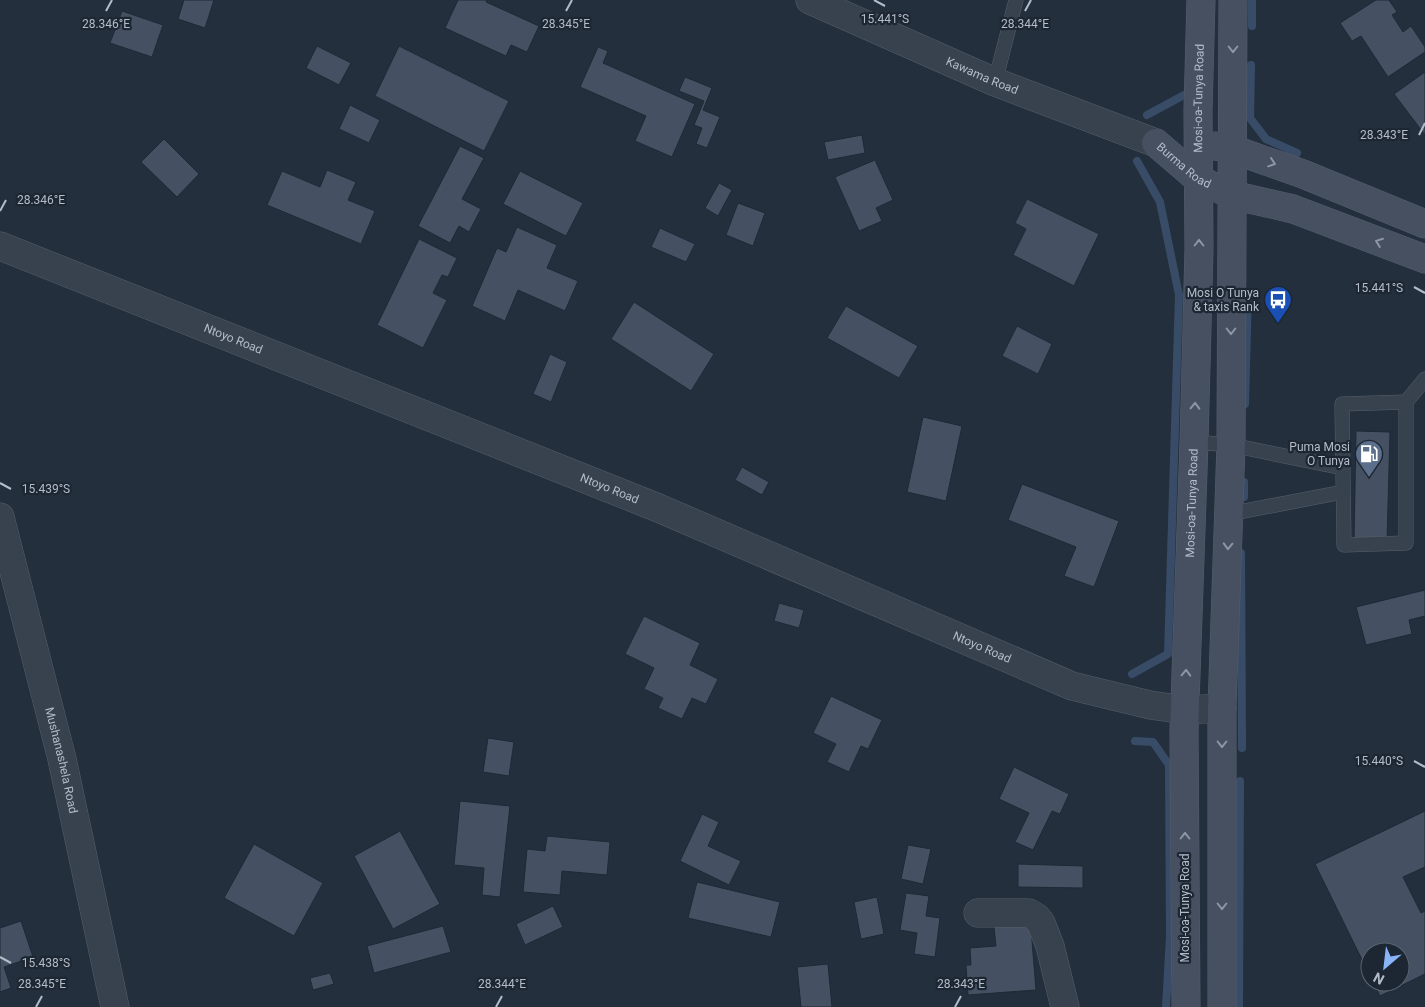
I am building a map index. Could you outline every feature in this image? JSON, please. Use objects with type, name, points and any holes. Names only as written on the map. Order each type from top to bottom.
[{"type":"main road","name":"Mosi-oa-Tunya Road","points":[[1186,1007],[1184,732],[1199,248],[1198,142],[1201,0]]},
{"type":"main road","points":[[1222,1007],[1222,708],[1231,444],[1233,0]]},
{"type":"main road","name":"Burma Road","points":[[1156,142],[1198,142],[1232,149],[1303,174],[1425,224]]},
{"type":"main road","name":"Burma Road","points":[[1156,142],[1198,179],[1232,195],[1293,209],[1425,259]]},
{"type":"street","name":"Kawama Road","points":[[810,0],[995,82],[1156,142]]},
{"type":"street","name":"Ntoyo Road","points":[[0,246],[647,503],[1072,686],[1150,705],[1185,710],[1222,708]]},
{"type":"street","name":"Mushanashela Road","points":[[0,517],[62,759],[115,1007]]},
{"type":"street","points":[[978,913],[1028,913],[1042,922],[1065,1007]]},
{"type":"lane","points":[[995,82],[1016,0]]},
{"type":"lane","points":[[1406,402],[1342,404],[1344,545],[1406,543],[1406,402],[1425,379]]},
{"type":"lane","points":[[1194,442],[1231,444],[1343,468]]},
{"type":"lane","points":[[1229,514],[1343,492]]},
{"type":"building","points":[[184,0],[214,0],[205,28],[178,19]]},
{"type":"building","points":[[458,0],[487,0],[486,2],[539,26],[527,52],[511,45],[506,56],[445,28]]},
{"type":"building","points":[[1376,0],[1389,0],[1397,12],[1392,15],[1403,32],[1411,26],[1425,47],[1425,52],[1388,77],[1361,36],[1352,41],[1340,23]]},
{"type":"building","points":[[122,11],[163,25],[152,57],[110,43]]},
{"type":"building","points":[[317,46],[351,63],[339,85],[306,68]]},
{"type":"building","points":[[399,46],[509,101],[484,151],[375,96]]},
{"type":"building","points":[[598,47],[608,51],[603,63],[695,104],[672,157],[635,141],[646,116],[580,87]]},
{"type":"building","points":[[1425,72],[1425,135],[1394,94]]},
{"type":"building","points":[[685,77],[712,88],[703,110],[720,117],[707,148],[696,144],[702,128],[694,125],[704,101],[679,91]]},
{"type":"building","points":[[350,105],[380,120],[369,143],[339,129]]},
{"type":"building","points":[[862,135],[865,153],[828,160],[824,142]]},
{"type":"building","points":[[164,139],[199,174],[177,197],[141,162]]},
{"type":"building","points":[[460,146],[484,158],[462,199],[481,209],[469,232],[459,226],[450,243],[418,226]]},
{"type":"building","points":[[875,160],[893,200],[876,208],[882,221],[859,231],[835,177]]},
{"type":"building","points":[[327,170],[356,182],[348,200],[375,211],[361,244],[267,205],[282,171],[320,187]]},
{"type":"building","points":[[520,171],[583,203],[566,236],[503,204]]},
{"type":"building","points":[[719,183],[732,190],[718,216],[705,208]]},
{"type":"building","points":[[1027,199],[1099,234],[1074,286],[1013,255],[1026,229],[1015,223]]},
{"type":"building","points":[[738,203],[765,213],[753,246],[726,235]]},
{"type":"building","points":[[517,227],[557,245],[547,268],[578,281],[565,311],[518,290],[505,321],[472,306],[497,248],[506,252]]},
{"type":"building","points":[[660,228],[695,244],[686,262],[651,247]]},
{"type":"building","points":[[419,239],[457,258],[448,277],[442,275],[433,293],[447,300],[423,348],[377,325]]},
{"type":"building","points":[[634,302],[714,354],[691,391],[611,339]]},
{"type":"building","points":[[846,306],[918,346],[899,378],[827,338]]},
{"type":"building","points":[[1017,326],[1052,344],[1038,374],[1002,356]]},
{"type":"building","points":[[550,354],[567,362],[551,402],[533,394]]},
{"type":"building","points":[[923,417],[962,426],[946,501],[907,492]]},
{"type":"building","points":[[1356,431],[1390,432],[1387,542],[1354,541]]},
{"type":"building","points":[[742,467],[769,482],[762,495],[735,480]]},
{"type":"building","points":[[1022,484],[1119,521],[1094,587],[1064,576],[1076,547],[1008,520]]},
{"type":"building","points":[[1425,590],[1425,616],[1409,620],[1412,634],[1366,645],[1356,607]]},
{"type":"building","points":[[779,603],[804,610],[799,628],[774,621]]},
{"type":"building","points":[[644,616],[700,643],[690,665],[718,679],[706,704],[692,698],[682,719],[658,708],[663,698],[644,689],[654,668],[625,654]]},
{"type":"building","points":[[831,696],[882,720],[868,749],[861,746],[849,772],[827,762],[836,744],[813,733]]},
{"type":"building","points":[[488,738],[514,742],[509,776],[483,772]]},
{"type":"building","points":[[1014,767],[1069,794],[1060,814],[1052,811],[1033,850],[1015,842],[1029,813],[999,799]]},
{"type":"building","points":[[460,801],[510,806],[500,897],[482,895],[484,868],[454,865]]},
{"type":"building","points":[[1425,811],[1425,867],[1403,877],[1421,913],[1425,911],[1425,974],[1410,981],[1410,942],[1360,942],[1360,956],[1315,864]]},
{"type":"building","points":[[702,814],[719,822],[708,846],[741,861],[729,885],[680,861]]},
{"type":"building","points":[[400,831],[440,904],[393,929],[354,856]]},
{"type":"building","points":[[547,836],[610,842],[607,875],[562,871],[560,895],[523,892],[527,849],[545,851]]},
{"type":"building","points":[[254,844],[323,883],[294,936],[224,898]]},
{"type":"building","points":[[908,845],[931,849],[923,884],[901,879]]},
{"type":"building","points":[[1018,864],[1083,866],[1083,888],[1018,887]]},
{"type":"building","points":[[697,882],[780,902],[771,937],[688,918]]},
{"type":"building","points":[[906,893],[929,896],[926,916],[940,918],[935,957],[914,954],[917,933],[900,930]]},
{"type":"building","points":[[877,897],[884,934],[861,939],[854,902]]},
{"type":"building","points":[[553,906],[563,927],[525,945],[516,924]]},
{"type":"building","points":[[1030,916],[1036,990],[968,995],[966,965],[971,965],[970,948],[996,946],[993,918]]},
{"type":"building","points":[[21,921],[33,957],[4,967],[11,988],[0,992],[0,928]]},
{"type":"building","points":[[443,926],[451,952],[374,973],[367,946]]},
{"type":"building","points":[[828,964],[832,1007],[801,1007],[797,967]]},
{"type":"building","points":[[330,973],[334,984],[313,990],[310,978]]},
{"type":"building","points":[[1378,992],[1388,992],[1380,996]]},
{"type":"waterway","points":[[1252,0],[1252,26]]},
{"type":"waterway","points":[[1251,65],[1250,118],[1266,139],[1297,153]]},
{"type":"waterway","points":[[1147,115],[1184,95]]},
{"type":"waterway","points":[[1132,674],[1168,654],[1179,295],[1160,202],[1137,161]]},
{"type":"waterway","points":[[1245,404],[1248,292]]},
{"type":"waterway","points":[[1244,482],[1244,497]]},
{"type":"waterway","points":[[1241,553],[1242,748]]},
{"type":"waterway","points":[[1135,741],[1153,742],[1169,765],[1170,937],[1166,1007]]},
{"type":"waterway","points":[[1239,1007],[1240,781]]},
{"type":"place","name":"Mosi O Tunya & taxis Rank","points":[[1278,324]]},
{"type":"place","name":"Puma Mosi O Tunya","points":[[1369,478]]}]
